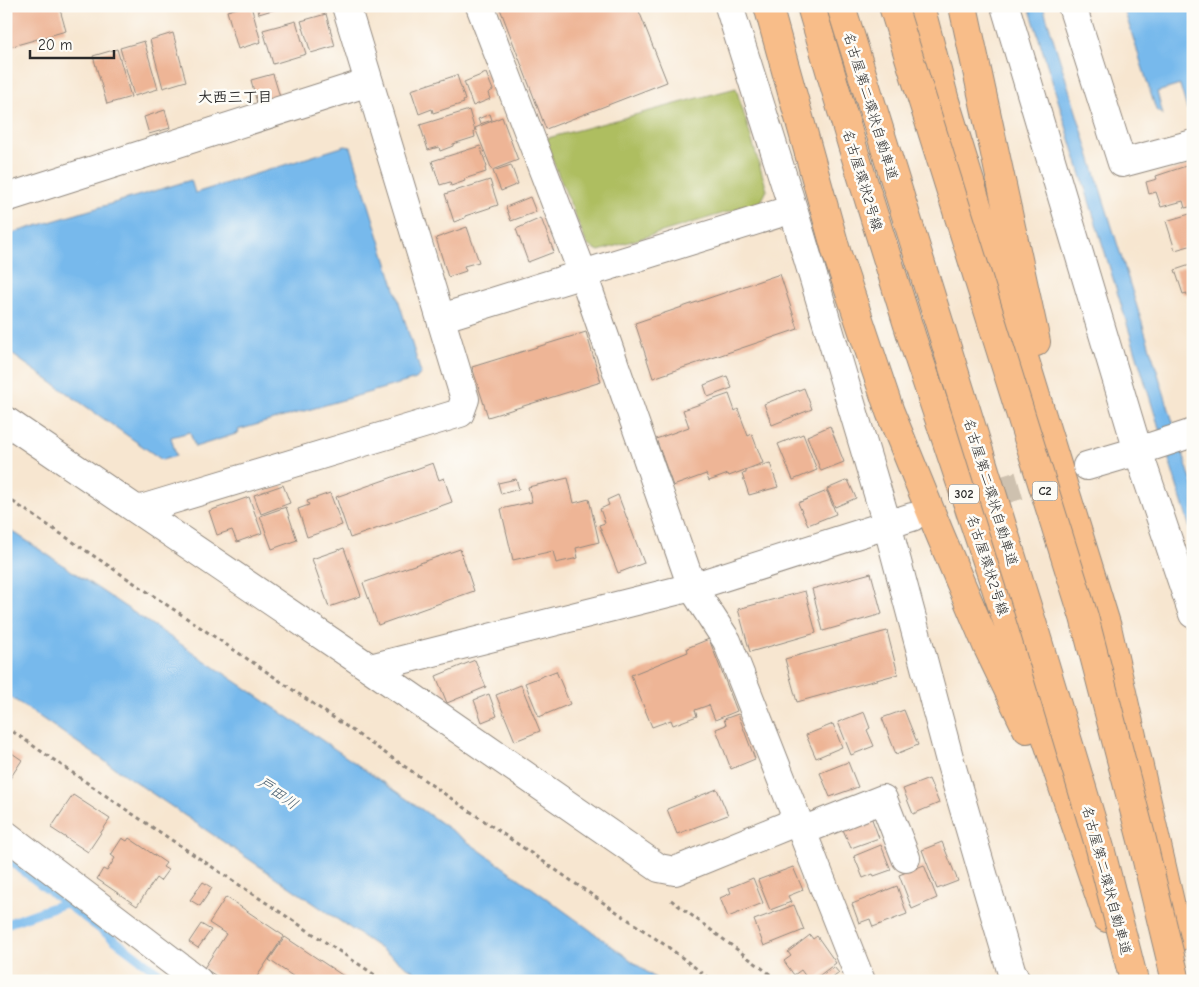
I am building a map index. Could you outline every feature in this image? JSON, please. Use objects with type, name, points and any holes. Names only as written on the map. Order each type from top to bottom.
[{"type":"highway","points":[[768,6],[838,254],[890,412],[988,648],[1074,824]]},
{"type":"highway","name":"名古屋環状2号線","points":[[811,6],[912,338],[1074,824],[1109,923],[1122,981]]},
{"type":"highway","name":"名古屋第二環状自動車道","points":[[841,6],[1100,848],[1134,981]]},
{"type":"highway","name":"C2","points":[[893,6],[1084,617],[1142,840],[1176,981]]},
{"type":"highway","points":[[920,6],[945,101],[1107,627],[1170,896],[1187,981]]},
{"type":"highway","points":[[963,6],[1074,519]]},
{"type":"street","points":[[138,510],[460,413],[466,399],[346,6]]},
{"type":"street","points":[[480,6],[583,274],[692,587],[727,641],[861,981]]},
{"type":"street","points":[[729,6],[793,209],[900,521],[950,761],[1007,977]]},
{"type":"street","points":[[1005,6],[1146,448],[1193,614]]},
{"type":"street","points":[[1072,6],[1122,163],[1193,144]]},
{"type":"street","points":[[6,198],[369,82]]},
{"type":"street","points":[[440,318],[793,209]]},
{"type":"street","points":[[6,421],[370,668],[659,868],[675,871],[800,826],[883,799],[906,858]]},
{"type":"street","points":[[1087,466],[1188,434]]},
{"type":"street","points":[[370,668],[692,587],[900,521]]},
{"type":"street","points":[[6,835],[198,981]]},
{"type":"path","points":[[6,497],[261,668],[668,946],[712,981]]},
{"type":"path","points":[[6,727],[131,813],[384,981]]},
{"type":"path","points":[[659,868],[649,883],[779,981]]},
{"type":"green space","points":[[736,88],[767,190],[761,202],[599,251],[587,245],[544,139]]},
{"type":"water","points":[[1029,6],[1043,6],[1193,486],[1193,538]]},
{"type":"water","points":[[1123,6],[1193,6],[1193,107],[1187,109],[1180,85],[1157,92],[1163,115],[1156,110]]},
{"type":"water","points":[[345,146],[351,147],[421,373],[416,379],[238,430],[239,433],[195,447],[190,432],[171,437],[176,456],[162,460],[6,350],[6,235],[191,180],[195,193]]},
{"type":"water","name":"戸田川","points":[[6,527],[417,806],[659,981],[428,981],[6,694]]},
{"type":"building","points":[[6,6],[59,6],[66,31],[6,48]]},
{"type":"building","points":[[251,6],[261,42],[238,49],[227,11]]},
{"type":"building","points":[[257,6],[282,6],[282,7],[259,14]]},
{"type":"building","points":[[499,6],[637,6],[667,82],[546,129]]},
{"type":"building","points":[[326,14],[335,46],[311,53],[301,21]]},
{"type":"building","points":[[296,21],[306,54],[273,64],[263,30]]},
{"type":"building","points":[[173,33],[186,81],[163,88],[150,40]]},
{"type":"building","points":[[144,41],[158,89],[134,96],[120,48]]},
{"type":"building","points":[[117,49],[131,97],[107,104],[93,56]]},
{"type":"building","points":[[486,73],[493,90],[488,93],[490,99],[473,106],[464,82]]},
{"type":"building","points":[[273,74],[280,97],[257,103],[251,80]]},
{"type":"building","points":[[457,75],[465,100],[463,101],[464,103],[433,113],[432,109],[419,114],[411,90]]},
{"type":"building","points":[[165,110],[170,128],[149,134],[144,117]]},
{"type":"building","points":[[469,110],[475,137],[453,144],[453,146],[440,151],[439,147],[428,150],[420,125]]},
{"type":"building","points":[[490,114],[492,120],[480,124],[478,119]]},
{"type":"building","points":[[502,117],[518,160],[492,170],[475,128]]},
{"type":"building","points":[[480,146],[487,167],[485,168],[486,172],[464,179],[465,181],[451,186],[450,182],[440,185],[432,161]]},
{"type":"building","points":[[511,165],[518,184],[501,191],[493,171]]},
{"type":"building","points":[[1189,165],[1193,177],[1193,206],[1185,208],[1183,201],[1161,207],[1156,192],[1149,194],[1146,182],[1157,179],[1156,176]]},
{"type":"building","points":[[490,180],[498,205],[465,216],[465,218],[454,222],[445,194]]},
{"type":"building","points":[[530,197],[536,212],[511,221],[506,207]]},
{"type":"building","points":[[1193,213],[1193,245],[1175,250],[1166,221]]},
{"type":"building","points":[[541,218],[554,252],[528,262],[516,229]]},
{"type":"building","points":[[467,227],[479,262],[464,266],[466,271],[448,277],[436,238]]},
{"type":"building","points":[[1193,264],[1193,294],[1187,296],[1187,293],[1183,294],[1175,270]]},
{"type":"building","points":[[780,274],[798,329],[653,378],[635,323]]},
{"type":"building","points":[[586,332],[601,382],[488,417],[472,367]]},
{"type":"building","points":[[727,376],[732,388],[708,397],[704,385]]},
{"type":"building","points":[[804,388],[812,409],[772,425],[764,404]]},
{"type":"building","points":[[729,394],[735,411],[738,409],[748,436],[752,434],[763,463],[729,476],[728,474],[709,481],[706,474],[673,486],[656,439],[689,427],[683,410]]},
{"type":"building","points":[[830,426],[844,462],[821,471],[807,436]]},
{"type":"building","points":[[803,434],[817,470],[793,480],[778,444]]},
{"type":"building","points":[[433,463],[439,480],[444,478],[452,502],[350,538],[336,497]]},
{"type":"building","points":[[770,463],[778,487],[749,495],[742,474],[746,473],[746,470]]},
{"type":"building","points":[[568,478],[574,503],[589,499],[599,542],[576,548],[578,558],[556,563],[553,551],[513,560],[501,509],[532,502],[528,487]]},
{"type":"building","points":[[516,479],[519,489],[501,494],[498,483]]},
{"type":"building","points":[[848,480],[856,498],[835,507],[827,489]]},
{"type":"building","points":[[283,485],[290,503],[261,514],[254,495]]},
{"type":"building","points":[[827,491],[836,514],[808,525],[798,503]]},
{"type":"building","points":[[330,493],[342,525],[307,537],[298,509],[309,505],[307,501]]},
{"type":"building","points":[[618,495],[644,563],[618,573],[599,525],[605,523],[600,509],[609,505],[607,500]]},
{"type":"building","points":[[249,497],[262,533],[237,542],[232,530],[217,535],[209,511]]},
{"type":"building","points":[[286,507],[297,540],[272,549],[260,516]]},
{"type":"building","points":[[344,548],[361,596],[329,607],[312,559]]},
{"type":"building","points":[[460,549],[474,591],[378,625],[363,583]]},
{"type":"building","points":[[871,573],[882,614],[823,631],[812,589]]},
{"type":"building","points":[[805,591],[816,633],[750,652],[738,609]]},
{"type":"building","points":[[887,631],[898,674],[797,702],[785,659]]},
{"type":"building","points":[[709,639],[737,711],[715,720],[709,705],[695,710],[697,716],[673,725],[671,720],[652,727],[631,675],[688,652],[687,648]]},
{"type":"building","points":[[475,660],[486,687],[447,703],[436,676]]},
{"type":"building","points":[[556,671],[570,704],[539,717],[525,683]]},
{"type":"building","points":[[521,685],[540,731],[515,741],[496,695]]},
{"type":"building","points":[[489,694],[497,716],[482,722],[474,700]]},
{"type":"building","points":[[904,710],[918,745],[896,754],[882,718]]},
{"type":"building","points":[[864,712],[870,728],[867,730],[874,746],[851,755],[838,722]]},
{"type":"building","points":[[738,714],[755,759],[731,769],[716,729],[726,725],[724,719]]},
{"type":"building","points":[[833,724],[842,747],[816,758],[806,735]]},
{"type":"building","points":[[6,749],[22,760],[9,780],[6,779]]},
{"type":"building","points":[[848,762],[858,787],[830,797],[820,773]]},
{"type":"building","points":[[929,779],[939,803],[913,814],[903,789]]},
{"type":"building","points":[[717,789],[728,815],[677,834],[667,809]]},
{"type":"building","points":[[73,795],[110,819],[88,852],[51,828]]},
{"type":"building","points":[[870,814],[879,838],[851,848],[841,825]]},
{"type":"building","points":[[122,838],[127,841],[129,838],[166,863],[163,867],[168,870],[160,881],[156,878],[137,906],[97,879],[103,869],[107,871],[115,858],[111,855]]},
{"type":"building","points":[[942,842],[958,881],[937,889],[922,850]]},
{"type":"building","points":[[881,845],[891,870],[863,878],[854,856]]},
{"type":"building","points":[[924,865],[937,898],[912,909],[899,875]]},
{"type":"building","points":[[793,867],[803,890],[788,896],[791,902],[770,910],[758,880]]},
{"type":"building","points":[[753,878],[763,903],[728,917],[720,898],[731,893],[729,888]]},
{"type":"building","points":[[203,882],[212,888],[200,906],[190,900]]},
{"type":"building","points":[[897,886],[907,914],[873,927],[870,919],[859,923],[852,904]]},
{"type":"building","points":[[226,897],[284,936],[254,981],[224,981],[204,968],[226,934],[209,923]]},
{"type":"building","points":[[794,905],[804,930],[764,946],[754,920]]},
{"type":"building","points":[[201,924],[211,930],[198,948],[189,942]]},
{"type":"building","points":[[810,935],[813,939],[817,936],[836,963],[812,981],[809,981],[801,970],[794,975],[784,961],[791,956],[788,952]]},
{"type":"building","points":[[285,937],[351,981],[300,981],[269,960]]},
{"type":"building","points":[[834,967],[839,973],[829,981],[815,981]]},
{"type":"waterway","points":[[6,858],[169,981]]},
{"type":"waterway","points":[[6,924],[65,903]]},
{"type":"tunnel","points":[[912,517],[1064,472]]},
{"type":"district","name":"大西三丁目","points":[[235,97]]}]
